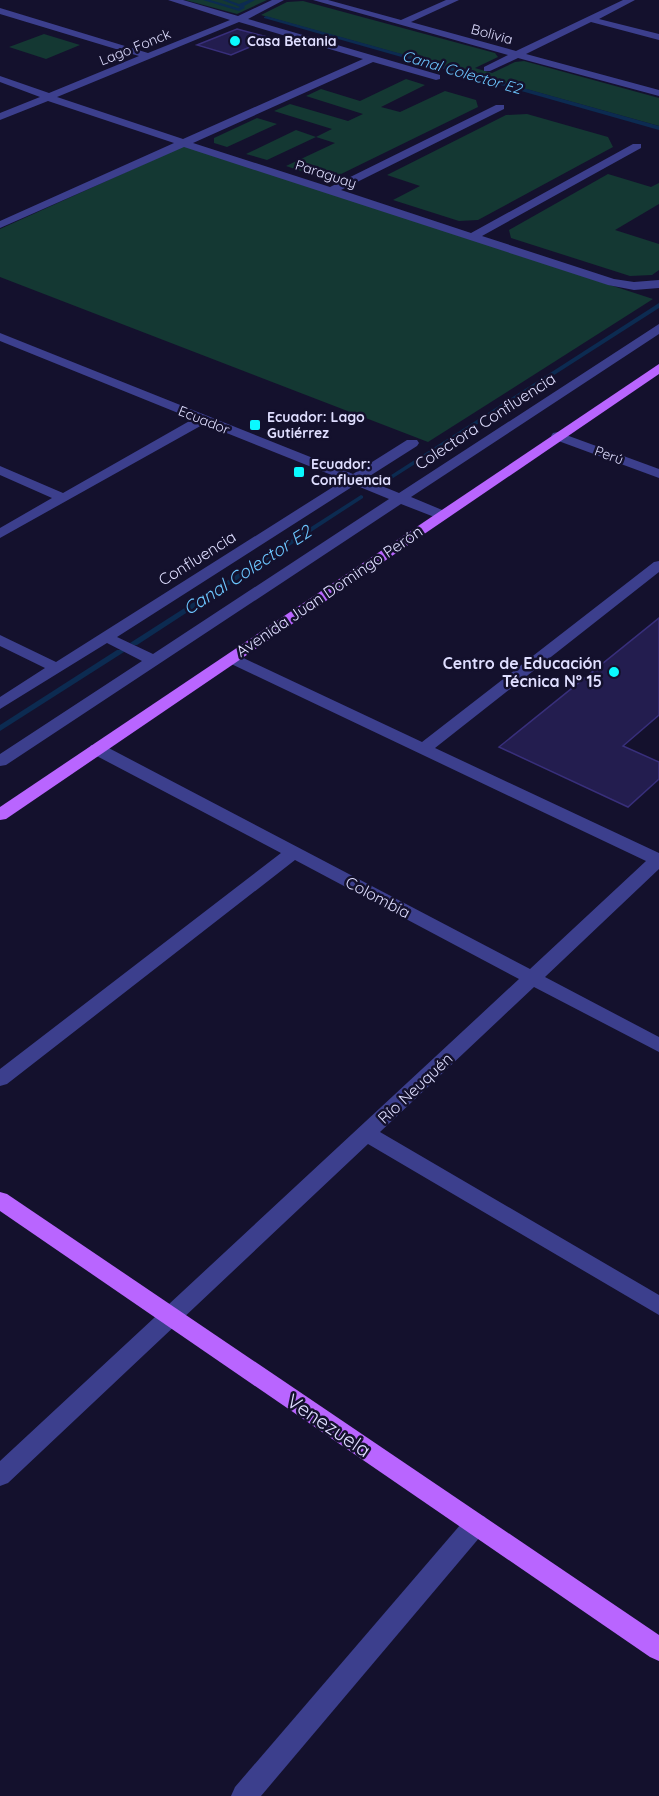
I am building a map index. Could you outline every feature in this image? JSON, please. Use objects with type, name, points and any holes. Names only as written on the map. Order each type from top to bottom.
[{"type":"main road","name":"Avenida Juan Domingo Perón","points":[[0,815],[659,368]]},
{"type":"main road","name":"Venezuela","points":[[0,1200],[659,1649]]},
{"type":"street","points":[[173,0],[436,77]]},
{"type":"street","name":"Lago Fonck","points":[[0,117],[238,20],[279,0]]},
{"type":"street","name":"Bolivia","points":[[318,0],[659,93]]},
{"type":"street","points":[[402,23],[454,0]]},
{"type":"street","points":[[487,69],[630,0]]},
{"type":"street","points":[[0,11],[148,56]]},
{"type":"street","points":[[590,19],[659,37]]},
{"type":"street","points":[[0,225],[372,59]]},
{"type":"street","name":"Paraguay","points":[[0,79],[60,103],[612,282],[646,286],[659,284]]},
{"type":"street","points":[[331,191],[500,106]]},
{"type":"street","points":[[472,237],[637,146]]},
{"type":"street","name":"Colectora Confluencia","points":[[0,761],[659,328]]},
{"type":"street","name":"Ecuador","points":[[0,337],[442,515]]},
{"type":"street","points":[[0,534],[203,419]]},
{"type":"street","name":"Perú","points":[[558,436],[659,474]]},
{"type":"street","name":"Confluencia","points":[[0,704],[412,442]]},
{"type":"street","points":[[0,470],[63,498]]},
{"type":"street","points":[[423,749],[659,565]]},
{"type":"street","points":[[106,637],[153,660]]},
{"type":"street","points":[[0,640],[57,668]]},
{"type":"street","points":[[231,658],[658,860]]},
{"type":"street","name":"Colombia","points":[[97,749],[659,1045]]},
{"type":"street","points":[[0,1079],[294,852]]},
{"type":"street","name":"Río Neuquén","points":[[0,1476],[658,860]]},
{"type":"street","points":[[367,1134],[659,1306]]},
{"type":"street","points":[[244,1796],[476,1524]]},
{"type":"green space","points":[[185,0],[267,0],[237,14]]},
{"type":"green space","points":[[303,1],[495,53],[498,57],[475,68],[492,73],[515,62],[524,61],[659,98],[659,126],[261,15],[287,2]]},
{"type":"green space","points":[[44,34],[80,45],[46,59],[9,47]]},
{"type":"green space","points":[[406,79],[425,85],[381,107],[400,112],[445,91],[476,100],[478,107],[335,177],[322,178],[286,166],[335,143],[316,137],[332,129],[274,111],[290,104],[348,121],[363,114],[306,96],[321,89],[360,101]]},
{"type":"green space","points":[[527,114],[608,137],[613,147],[478,220],[459,221],[393,200],[420,186],[387,175],[506,115]]},
{"type":"green space","points":[[257,118],[277,124],[227,147],[214,143],[214,138]]},
{"type":"green space","points":[[296,130],[316,137],[267,160],[246,154]]},
{"type":"green space","points":[[184,146],[653,299],[428,442],[0,277],[0,229]]},
{"type":"green space","points":[[608,174],[651,187],[659,183],[659,204],[615,230],[659,244],[659,270],[652,275],[630,276],[511,238],[509,230]]},
{"type":"building","name":"Casa Betania","points":[[237,29],[271,38],[231,55],[197,45]]},
{"type":"building","name":"Centro de Educación Técnica N° 15","points":[[659,618],[659,715],[623,746],[659,762],[659,779],[628,807],[499,747]]},
{"type":"waterway","name":"Canal Colector E2","points":[[205,0],[239,10],[243,7],[224,0]]},
{"type":"waterway","points":[[241,5],[253,0]]},
{"type":"waterway","name":"Canal Colector E2","points":[[266,17],[659,128]]},
{"type":"waterway","name":"Canal Colector E2","points":[[388,479],[659,305]]},
{"type":"waterway","name":"Canal Colector E2","points":[[134,643],[361,497]]},
{"type":"waterway","name":"Canal Colector E2","points":[[0,729],[120,652]]},
{"type":"place","name":"Casa Betania","points":[[235,41]]},
{"type":"place","name":"Ecuador: Lago Gutiérrez","points":[[255,425]]},
{"type":"place","name":"Ecuador: Confluencia","points":[[299,472]]},
{"type":"place","name":"Centro de Educación Técnica N° 15","points":[[614,672]]}]
